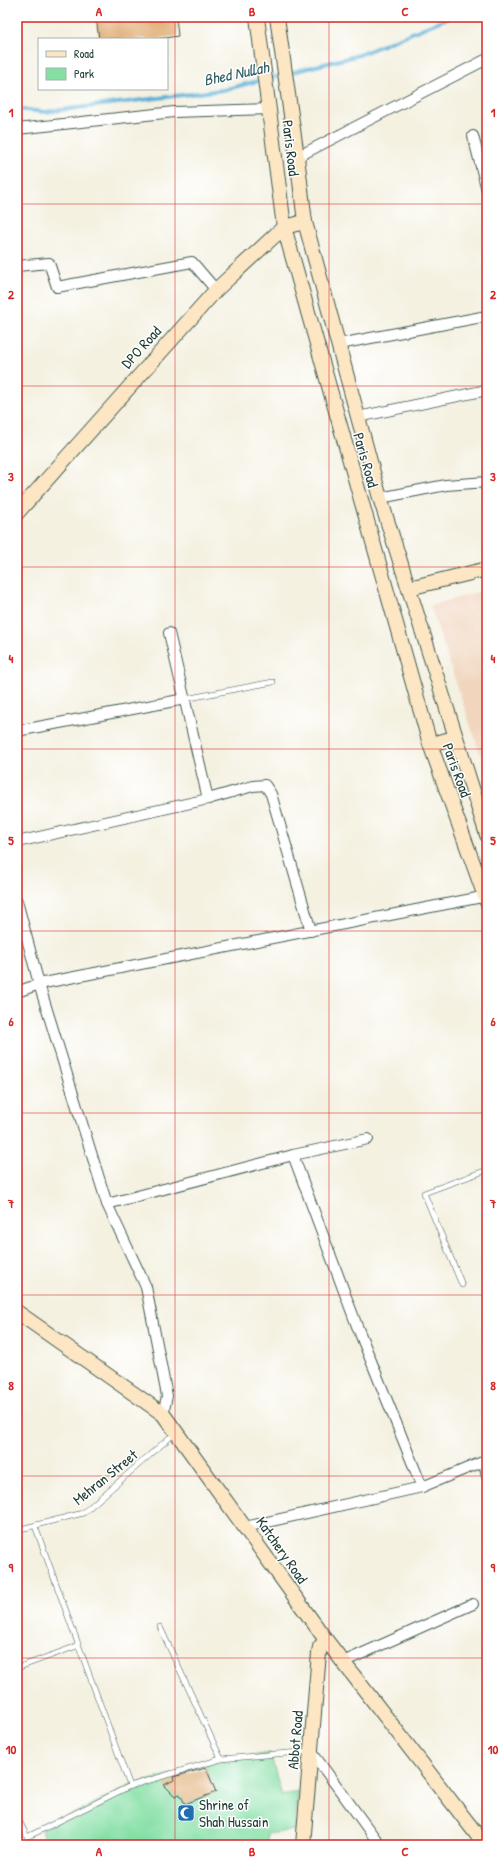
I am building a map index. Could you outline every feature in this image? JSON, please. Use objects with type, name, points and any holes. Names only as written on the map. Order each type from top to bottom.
[{"type":"main road","name":"Paris Road","points":[[257,17],[284,227],[430,744],[486,898]]},
{"type":"main road","name":"Paris Road","points":[[277,17],[297,157],[304,222],[339,344],[380,498],[487,835]]},
{"type":"main road","name":"DPO Road","points":[[17,513],[216,290],[284,227],[304,222]]},
{"type":"main road","points":[[409,588],[487,570]]},
{"type":"main road","points":[[430,744],[455,738]]},
{"type":"main road","name":"Katchery Road","points":[[17,1312],[163,1414],[246,1527],[326,1640],[485,1845]]},
{"type":"main road","name":"Abbot Road","points":[[303,1845],[319,1653],[322,1644],[326,1640]]},
{"type":"street","points":[[297,157],[487,59]]},
{"type":"street","points":[[17,129],[174,112],[269,109]]},
{"type":"street","points":[[473,136],[487,190]]},
{"type":"street","points":[[17,266],[49,263],[57,286],[192,262],[216,290]]},
{"type":"street","points":[[339,344],[487,316]]},
{"type":"street","points":[[358,417],[487,390]]},
{"type":"street","points":[[380,498],[446,485],[487,482]]},
{"type":"street","points":[[169,633],[208,800]]},
{"type":"street","points":[[17,732],[185,699]]},
{"type":"street","points":[[17,842],[208,800],[253,786],[265,785],[269,789],[311,931]]},
{"type":"street","points":[[17,992],[39,984],[486,898]]},
{"type":"street","points":[[17,901],[39,984],[107,1204],[146,1287],[166,1396],[163,1414]]},
{"type":"street","points":[[107,1204],[293,1155],[368,1139]]},
{"type":"street","points":[[293,1155],[357,1326],[422,1487]]},
{"type":"street","points":[[246,1527],[422,1487],[485,1461],[487,1476]]},
{"type":"street","points":[[343,1662],[473,1604]]},
{"type":"street","points":[[311,1751],[380,1845]]},
{"type":"lane","points":[[236,17],[257,17]]},
{"type":"lane","points":[[185,699],[273,682]]},
{"type":"lane","points":[[462,1285],[424,1193],[487,1170]]},
{"type":"lane","name":"Mehran Street","points":[[17,1530],[83,1513],[176,1432]]},
{"type":"lane","points":[[35,1526],[77,1646],[130,1786]]},
{"type":"lane","points":[[160,1628],[221,1759]]},
{"type":"lane","points":[[17,1668],[77,1646]]},
{"type":"lane","points":[[17,1816],[27,1837],[130,1786],[221,1759],[311,1751]]},
{"type":"shaded area","points":[[487,589],[487,774],[430,606]]},
{"type":"green space","name":"Shrine of Shah Hussain","points":[[270,1753],[282,1796],[298,1791],[295,1830],[267,1834],[268,1845],[46,1845],[42,1829],[130,1786],[171,1774],[174,1780],[165,1785],[175,1796],[180,1794],[185,1804],[216,1793],[204,1764]]},
{"type":"building","points":[[96,17],[176,17],[178,36],[165,38],[99,38]]},
{"type":"building","points":[[206,1768],[216,1792],[185,1804],[180,1794],[175,1796],[164,1785],[174,1780],[173,1777]]},
{"type":"waterway","name":"Bhed Nullah","points":[[17,109],[45,112],[223,90],[359,55],[450,17]]},
{"type":"place","name":"Shrine of Shah Hussain","points":[[186,1813]]}]
